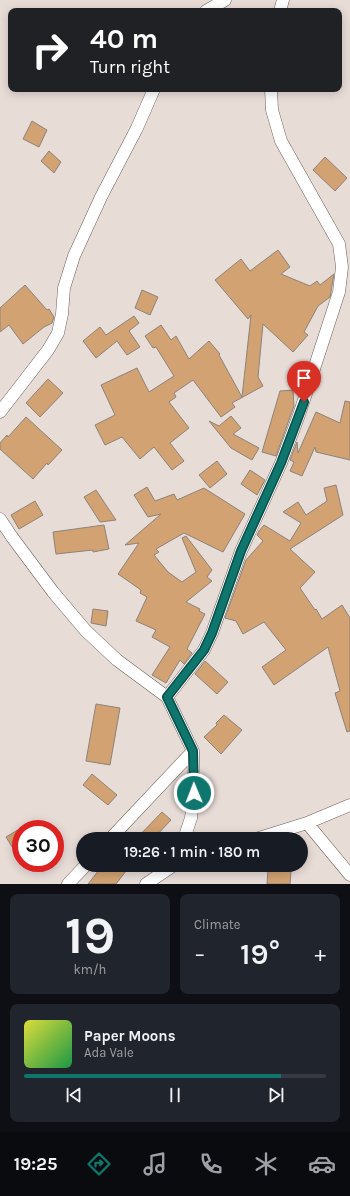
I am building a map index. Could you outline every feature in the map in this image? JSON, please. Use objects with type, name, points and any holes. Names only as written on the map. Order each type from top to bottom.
[{"type":"street","points":[[211,8],[225,0]]},
{"type":"street","points":[[0,412],[48,350],[58,333],[62,314],[64,288],[74,256],[101,196],[137,128],[153,92]]},
{"type":"street","points":[[167,697],[204,650],[212,633],[241,551],[281,463],[297,422],[344,293],[339,244],[281,141],[272,110],[271,92]]},
{"type":"street","points":[[0,519],[12,538],[52,592],[86,631],[117,660],[167,697],[193,751],[194,793],[191,818],[186,832]]},
{"type":"street","points":[[117,832],[193,751]]},
{"type":"street","points":[[278,832],[307,823],[350,804]]},
{"type":"street","points":[[307,823],[350,875]]},
{"type":"street","points":[[68,884],[79,872]]},
{"type":"street","points":[[146,884],[164,872]]},
{"type":"building","points":[[32,121],[47,130],[39,147],[23,139]]},
{"type":"building","points":[[49,151],[61,162],[54,173],[41,161]]},
{"type":"building","points":[[325,157],[347,178],[335,191],[313,170]]},
{"type":"building","points":[[278,250],[290,267],[281,274],[310,286],[317,281],[320,285],[334,274],[330,297],[318,306],[304,332],[308,335],[293,352],[263,324],[258,377],[263,386],[232,403],[235,407],[221,417],[193,380],[174,393],[176,397],[169,402],[189,428],[170,443],[184,461],[172,470],[154,447],[140,459],[122,437],[105,445],[95,425],[115,415],[101,385],[137,368],[149,392],[174,376],[156,347],[153,348],[145,336],[161,325],[171,340],[176,336],[189,359],[209,341],[220,354],[219,355],[242,397],[251,315],[248,319],[215,280],[241,259],[250,271]]},
{"type":"building","points":[[25,285],[47,310],[49,309],[54,317],[52,323],[44,327],[23,344],[9,325],[0,332],[0,308]]},
{"type":"building","points":[[142,290],[158,297],[150,315],[135,308]]},
{"type":"building","points":[[134,316],[139,323],[129,331],[140,347],[127,355],[117,341],[96,358],[83,341],[100,327],[106,335]]},
{"type":"building","points":[[48,379],[63,393],[40,417],[26,403]]},
{"type":"building","points":[[293,390],[294,406],[276,456],[262,452],[280,391]]},
{"type":"building","points":[[345,401],[350,402],[350,460],[316,452],[315,447],[302,476],[290,471],[294,462],[290,460],[297,442],[298,453],[316,412],[340,423]]},
{"type":"building","points":[[231,416],[241,428],[233,434],[259,448],[252,460],[231,448],[209,421],[219,426]]},
{"type":"building","points":[[26,417],[62,450],[48,465],[47,463],[33,479],[0,449],[0,443],[7,435],[8,437]]},
{"type":"building","points":[[217,461],[227,474],[210,488],[199,475]]},
{"type":"building","points":[[250,470],[265,480],[257,495],[241,484]]},
{"type":"building","points":[[336,485],[343,515],[290,549],[315,572],[300,588],[322,619],[342,605],[350,618],[350,731],[347,732],[335,693],[340,691],[328,647],[274,685],[262,667],[286,650],[264,622],[243,634],[236,621],[225,618],[246,560],[263,541],[257,535],[264,525],[290,541],[301,523],[283,512],[298,502],[306,515],[327,501],[324,488]]},
{"type":"building","points":[[147,487],[155,501],[174,494],[177,500],[204,488],[245,514],[223,552],[184,533],[156,549],[159,552],[154,555],[168,572],[182,582],[196,572],[182,538],[186,536],[212,570],[207,577],[212,581],[186,602],[200,609],[199,611],[205,614],[187,649],[192,653],[184,664],[180,660],[166,683],[152,675],[170,647],[152,637],[156,630],[136,621],[147,597],[140,593],[141,590],[118,574],[139,543],[125,545],[161,514],[148,517],[134,495]]},
{"type":"building","points":[[96,490],[116,520],[100,522],[84,497]]},
{"type":"building","points":[[35,501],[43,515],[19,529],[11,515]]},
{"type":"building","points":[[104,525],[109,549],[93,552],[93,550],[56,554],[53,532]]},
{"type":"building","points":[[93,609],[108,611],[106,626],[91,623]]},
{"type":"building","points":[[205,661],[228,682],[217,694],[195,674]]},
{"type":"building","points":[[96,704],[120,708],[110,765],[86,761]]},
{"type":"building","points":[[224,715],[242,730],[221,754],[204,737],[217,725],[216,723]]},
{"type":"building","points":[[92,774],[117,795],[108,805],[83,785]]},
{"type":"building","points":[[162,812],[171,820],[160,832],[143,832]]},
{"type":"building","points":[[12,833],[12,847],[6,837]]},
{"type":"building","points":[[97,872],[125,872],[116,884],[88,884]]},
{"type":"building","points":[[268,872],[291,872],[290,884],[267,884]]},
{"type":"route","points":[[194,793],[193,751],[167,697],[204,650],[212,633],[241,551],[281,463],[304,402]]}]
